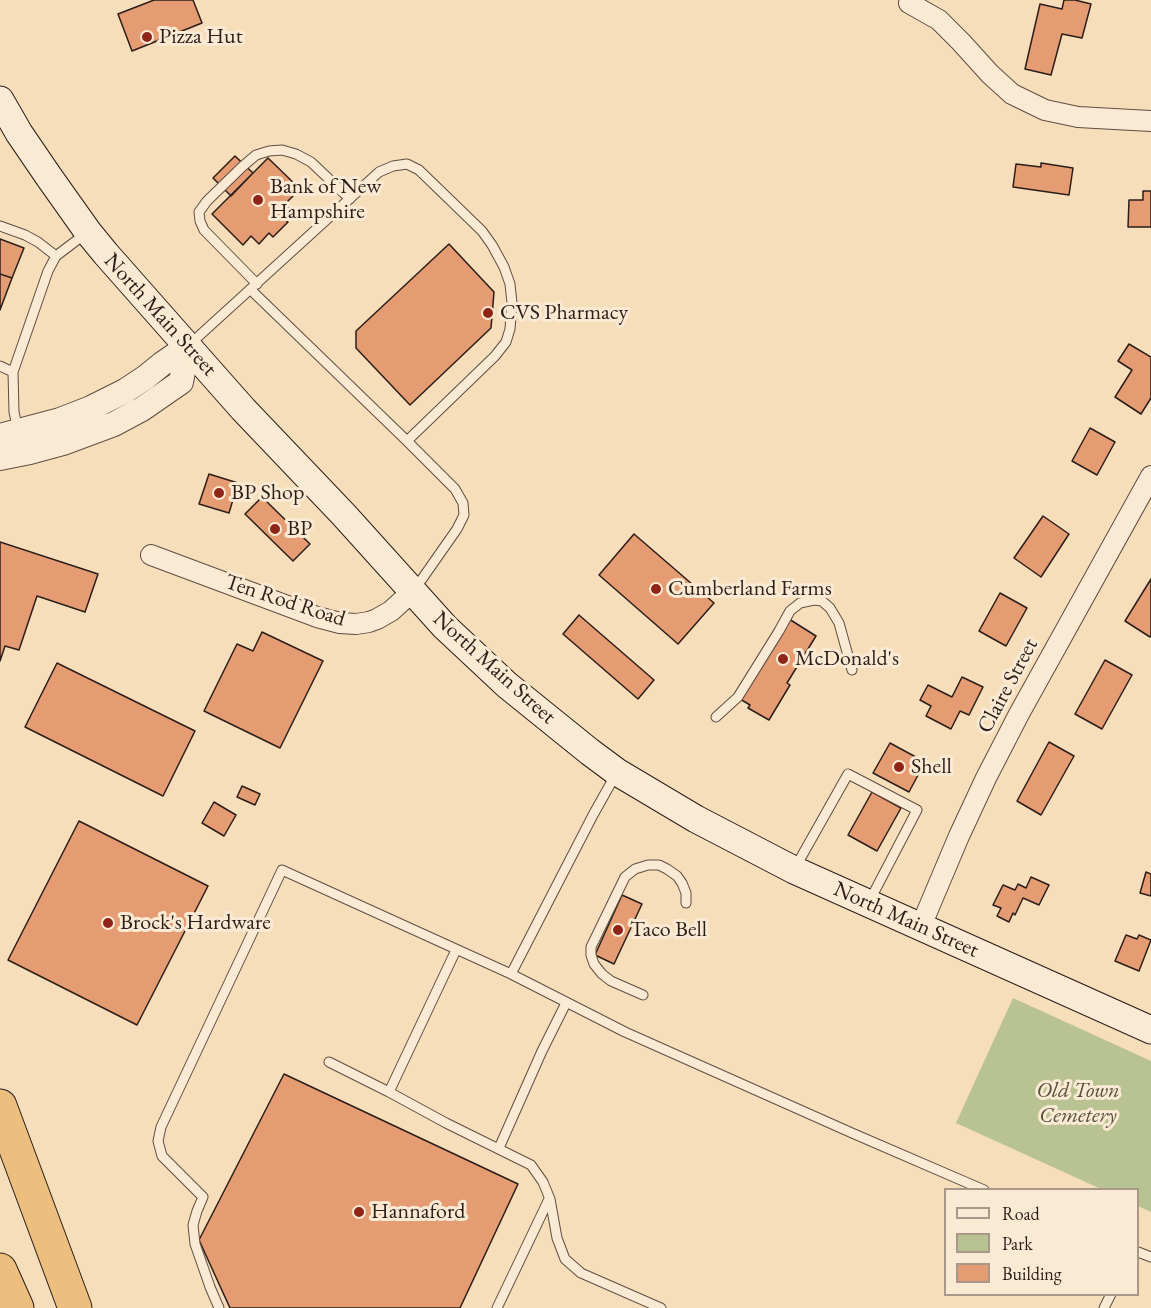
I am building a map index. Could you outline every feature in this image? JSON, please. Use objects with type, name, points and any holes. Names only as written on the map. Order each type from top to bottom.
[{"type":"highway","points":[[0,1106],[75,1308]]},
{"type":"highway","points":[[0,1270],[17,1308]]},
{"type":"main road","name":"North Main Street","points":[[0,100],[19,133],[88,232],[243,409],[344,515],[445,627],[507,685],[617,772],[696,819],[794,870],[1151,1030]]},
{"type":"street","points":[[909,3],[939,20],[1012,94],[1045,110],[1067,115],[1151,121]]},
{"type":"street","points":[[9,434],[60,420],[125,392],[188,346]]},
{"type":"street","points":[[0,458],[63,443],[114,424],[142,409],[182,382],[188,346]]},
{"type":"street","name":"Claire Street","points":[[921,926],[958,836],[986,778],[1151,476]]},
{"type":"street","name":"Ten Rod Road","points":[[151,555],[317,617],[340,623],[356,624],[377,619],[413,591]]},
{"type":"lane","points":[[350,199],[310,162],[296,154],[282,150],[269,151],[256,155],[207,201],[199,212],[200,221],[204,230],[254,287],[455,489],[463,503],[464,515],[458,529],[413,591]]},
{"type":"lane","points":[[188,346],[380,172],[393,166],[407,164],[419,170],[482,231],[504,267],[510,284],[512,303],[510,329],[506,342],[495,356],[407,441]]},
{"type":"lane","points":[[0,226],[38,242],[56,256]]},
{"type":"lane","points":[[9,434],[14,412],[13,372],[48,271],[56,256],[88,232]]},
{"type":"lane","points":[[0,366],[13,372]]},
{"type":"lane","points":[[716,717],[738,697],[790,611],[800,603],[813,600],[822,601],[830,608],[839,623],[852,670]]},
{"type":"lane","points":[[511,974],[617,772]]},
{"type":"lane","points":[[794,870],[848,774],[917,810],[869,903]]},
{"type":"lane","points":[[643,995],[611,981],[602,974],[594,964],[591,948],[625,877],[635,869],[648,865],[667,868],[682,883],[686,893],[686,903]]},
{"type":"lane","points":[[219,1308],[195,1244],[194,1225],[203,1197],[162,1156],[158,1141],[161,1126],[282,870],[511,974],[607,1024],[979,1188]]},
{"type":"lane","points":[[389,1092],[456,950]]},
{"type":"lane","points":[[499,1148],[566,1003]]},
{"type":"lane","points":[[329,1062],[531,1165],[543,1182],[550,1199],[557,1238],[565,1259],[581,1273],[661,1308]]},
{"type":"lane","points":[[497,1308],[550,1199]]},
{"type":"green space","name":"Old Town Cemetery","points":[[1013,998],[1151,1061],[1151,1212],[1139,1206],[1139,1188],[1099,1188],[956,1123]]},
{"type":"building","name":"Pizza Hut","points":[[154,0],[193,0],[202,23],[132,51],[118,14]]},
{"type":"building","points":[[1064,0],[1091,4],[1082,38],[1062,34],[1051,75],[1025,69],[1040,4],[1062,9]]},
{"type":"building","points":[[235,156],[253,173],[231,196],[213,178]]},
{"type":"building","name":"Bank of New Hampshire","points":[[268,158],[300,189],[285,204],[291,210],[283,218],[288,222],[273,237],[269,233],[259,244],[251,236],[243,245],[212,214]]},
{"type":"building","points":[[1041,163],[1073,168],[1069,195],[1013,187],[1016,164],[1041,167]]},
{"type":"building","points":[[1143,191],[1151,191],[1151,227],[1128,227],[1129,200],[1143,200]]},
{"type":"building","points":[[0,239],[24,248],[12,278],[0,274]]},
{"type":"building","name":"CVS Pharmacy","points":[[449,244],[494,292],[491,328],[410,405],[356,348],[356,331]]},
{"type":"building","points":[[0,274],[12,278],[0,310]]},
{"type":"building","points":[[1129,344],[1151,357],[1151,398],[1141,414],[1115,397],[1132,370],[1118,361]]},
{"type":"building","points":[[1090,428],[1115,442],[1097,475],[1072,461]]},
{"type":"building","name":"BP Shop","points":[[209,474],[238,483],[229,513],[199,504]]},
{"type":"building","points":[[262,497],[310,544],[293,561],[245,514]]},
{"type":"building","points":[[1043,516],[1069,534],[1041,577],[1014,558]]},
{"type":"building","name":"Cumberland Farms","points":[[634,534],[714,603],[678,644],[599,575]]},
{"type":"building","points":[[0,542],[98,574],[85,612],[37,596],[19,650],[5,646],[0,661]]},
{"type":"building","points":[[1151,579],[1151,635],[1150,637],[1125,621]]},
{"type":"building","points":[[1000,593],[1027,608],[1006,646],[979,631]]},
{"type":"building","points":[[579,615],[654,680],[638,699],[563,634]]},
{"type":"building","name":"McDonald's","points":[[789,619],[816,636],[787,683],[790,685],[769,720],[748,708],[750,705],[740,699]]},
{"type":"building","points":[[262,632],[323,661],[280,748],[204,711],[237,644],[253,651]]},
{"type":"building","points":[[1105,660],[1132,675],[1102,729],[1075,714]]},
{"type":"building","points":[[57,663],[195,731],[163,796],[25,727]]},
{"type":"building","points":[[962,677],[983,687],[969,715],[960,711],[951,729],[926,716],[931,706],[920,700],[928,685],[952,697]]},
{"type":"building","points":[[1049,742],[1074,756],[1041,815],[1017,801]]},
{"type":"building","name":"Shell","points":[[890,743],[925,762],[909,792],[873,773]]},
{"type":"building","points":[[242,786],[260,794],[255,805],[237,797]]},
{"type":"building","points":[[872,792],[901,808],[877,851],[848,835]]},
{"type":"building","points":[[214,802],[236,815],[224,836],[202,823]]},
{"type":"building","name":"Brock's Hardware","points":[[79,821],[208,886],[137,1025],[8,960]]},
{"type":"building","points":[[1146,872],[1151,874],[1151,896],[1140,893]]},
{"type":"building","points":[[1031,877],[1049,885],[1039,905],[1023,898],[1009,922],[997,916],[1001,908],[993,905],[1003,885],[1015,890],[1018,884],[1026,888]]},
{"type":"building","name":"Taco Bell","points":[[622,895],[642,904],[614,964],[595,955]]},
{"type":"building","points":[[1126,935],[1137,939],[1139,935],[1151,940],[1139,971],[1115,961]]},
{"type":"building","name":"Hannaford","points":[[284,1074],[518,1184],[460,1308],[230,1308],[199,1240]]},
{"type":"place","name":"Pizza Hut","points":[[147,37]]},
{"type":"place","name":"Bank of New Hampshire","points":[[258,200]]},
{"type":"place","name":"CVS Pharmacy","points":[[488,313]]},
{"type":"place","name":"BP Shop","points":[[219,493]]},
{"type":"place","name":"BP","points":[[275,529]]},
{"type":"place","name":"Cumberland Farms","points":[[656,589]]},
{"type":"place","name":"McDonald's","points":[[783,659]]},
{"type":"place","name":"Shell","points":[[899,767]]},
{"type":"place","name":"Brock's Hardware","points":[[108,923]]},
{"type":"place","name":"Taco Bell","points":[[618,930]]},
{"type":"place","name":"Hannaford","points":[[359,1212]]}]
